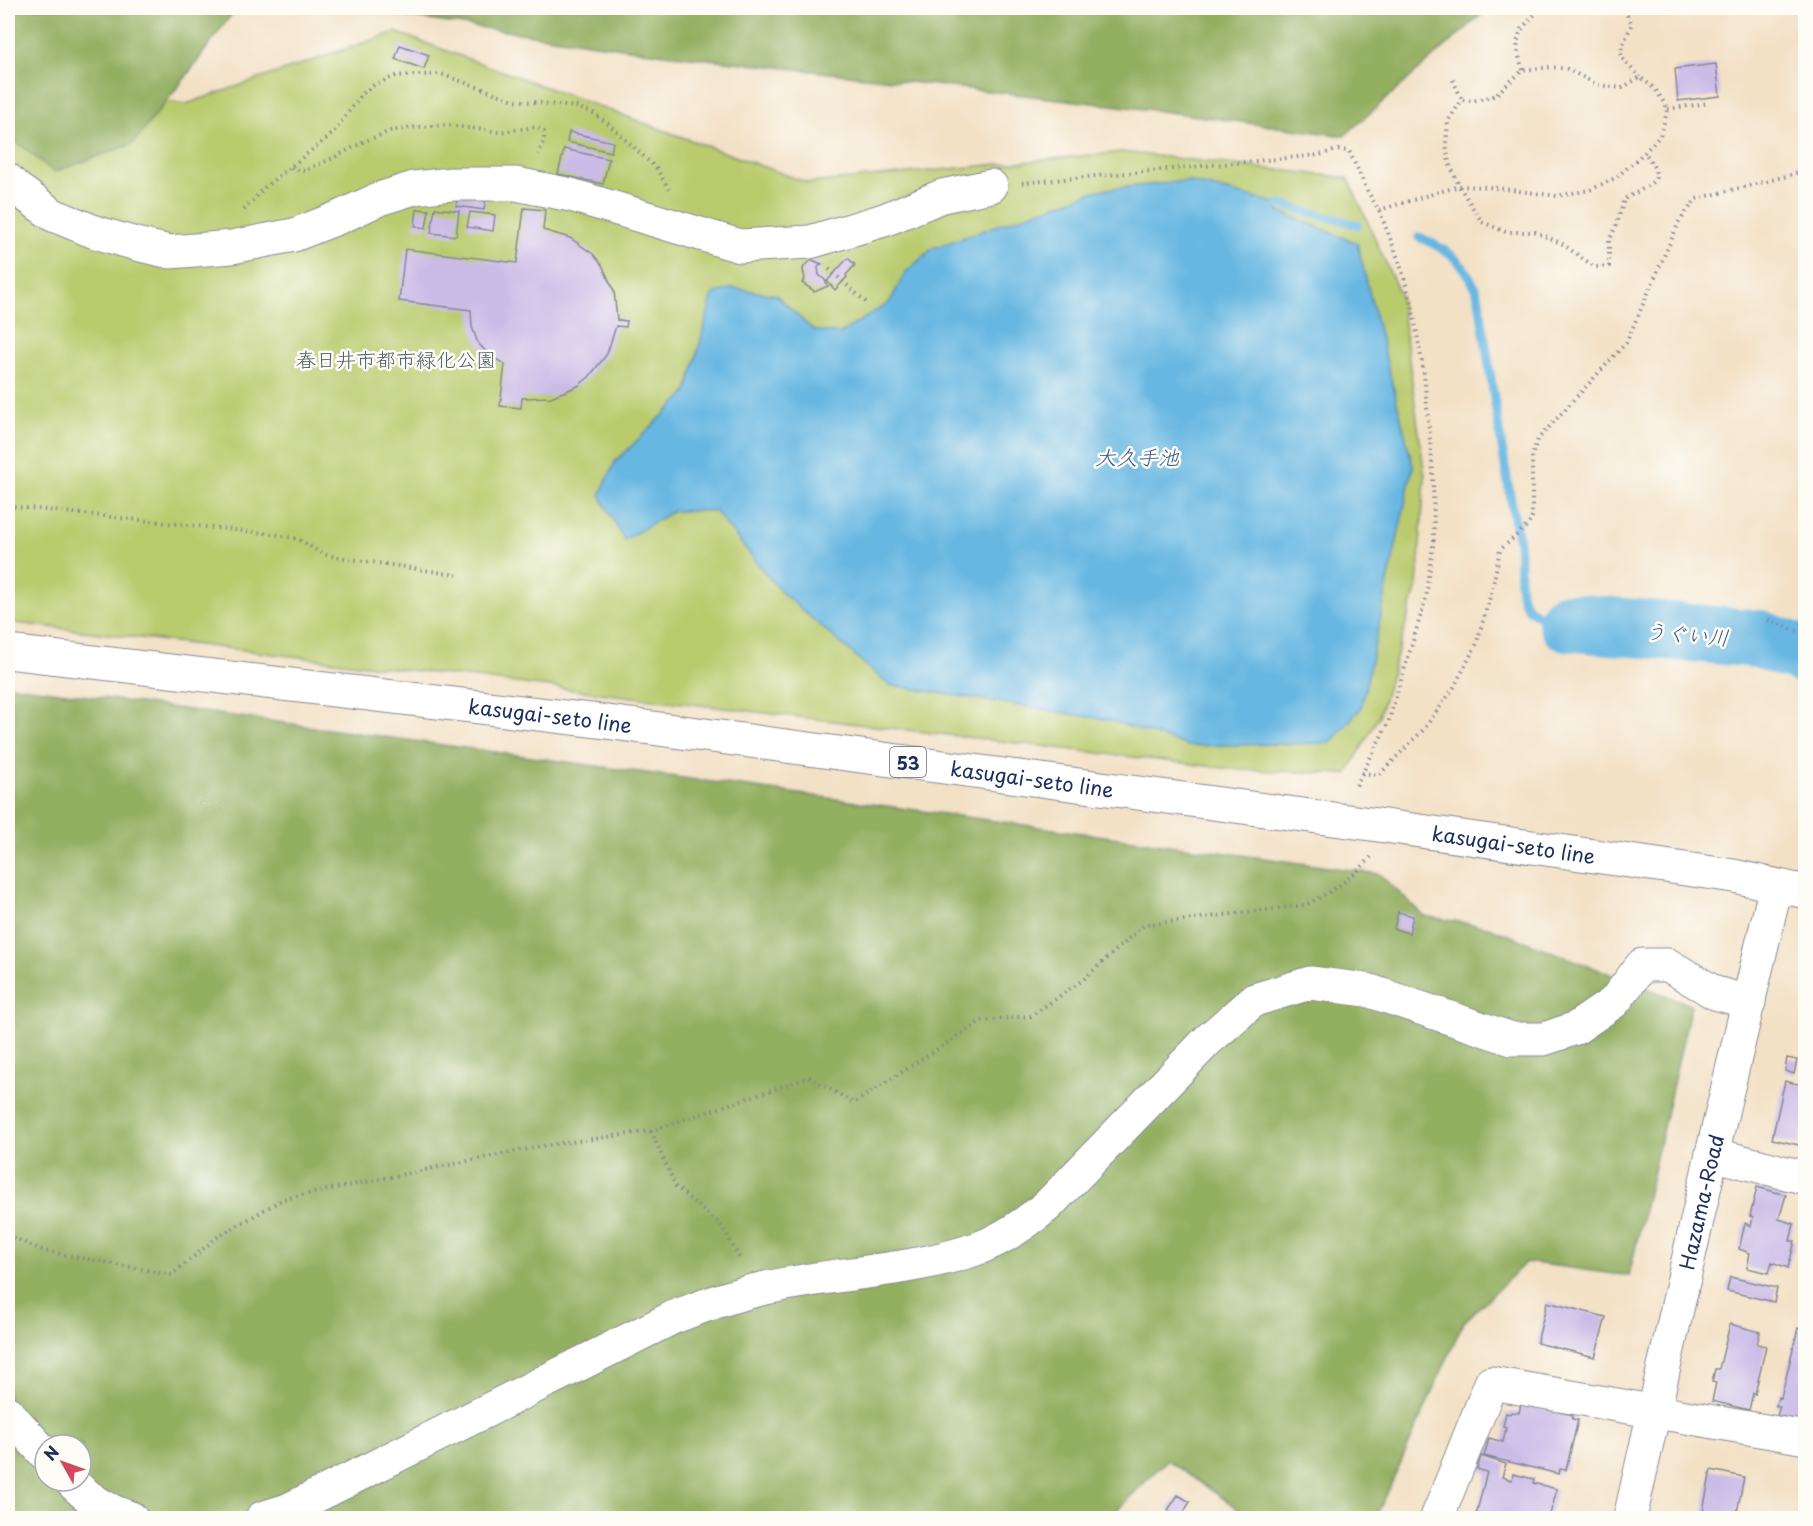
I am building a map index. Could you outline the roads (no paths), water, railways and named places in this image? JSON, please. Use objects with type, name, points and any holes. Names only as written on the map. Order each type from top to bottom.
[{"type":"main road","points":[[8,180],[53,215],[95,232],[170,252],[232,247],[294,235],[414,188],[451,184],[516,184],[571,195],[740,246],[810,242],[884,220],[942,196],[991,186]]},
{"type":"main road","name":"kasugai-seto line","points":[[8,652],[599,721],[1378,825],[1734,876],[1791,889]]},
{"type":"main road","name":"Hazama-Road","points":[[1630,1518],[1712,1154],[1749,1002],[1791,889]]},
{"type":"main road","points":[[262,1518],[288,1510],[674,1317],[717,1301],[757,1290],[934,1261],[975,1250],[1005,1236],[1048,1205],[1208,1040],[1254,1000],[1310,983],[1367,990],[1512,1039],[1544,1039],[1576,1028],[1614,1002],[1642,965],[1668,965],[1715,993],[1749,1002]]},
{"type":"main road","points":[[1712,1154],[1806,1178]]},
{"type":"main road","points":[[1437,1518],[1491,1383],[1806,1438]]},
{"type":"main road","points":[[8,1413],[33,1441]]},
{"type":"main road","points":[[84,1493],[113,1513],[131,1518]]},
{"type":"water","name":"大久手池","points":[[1187,181],[1279,204],[1278,211],[1357,243],[1413,466],[1361,708],[1330,743],[1188,746],[1108,720],[889,685],[780,591],[715,511],[673,511],[624,540],[600,495],[615,462],[687,392],[713,294],[733,288],[776,295],[813,330],[839,334],[889,303],[906,272],[933,248],[1098,190]]},
{"type":"waterway","points":[[1279,204],[1358,225]]},
{"type":"waterway","points":[[1419,237],[1440,247],[1457,260],[1475,287],[1479,299],[1502,451],[1519,542],[1522,597],[1534,613],[1567,622]]},
{"type":"waterway","name":"うぐい川","points":[[1567,622],[1759,639],[1806,656]]},
{"type":"park label","name":"春日井市都市緑化公園","points":[[396,359]]}]
